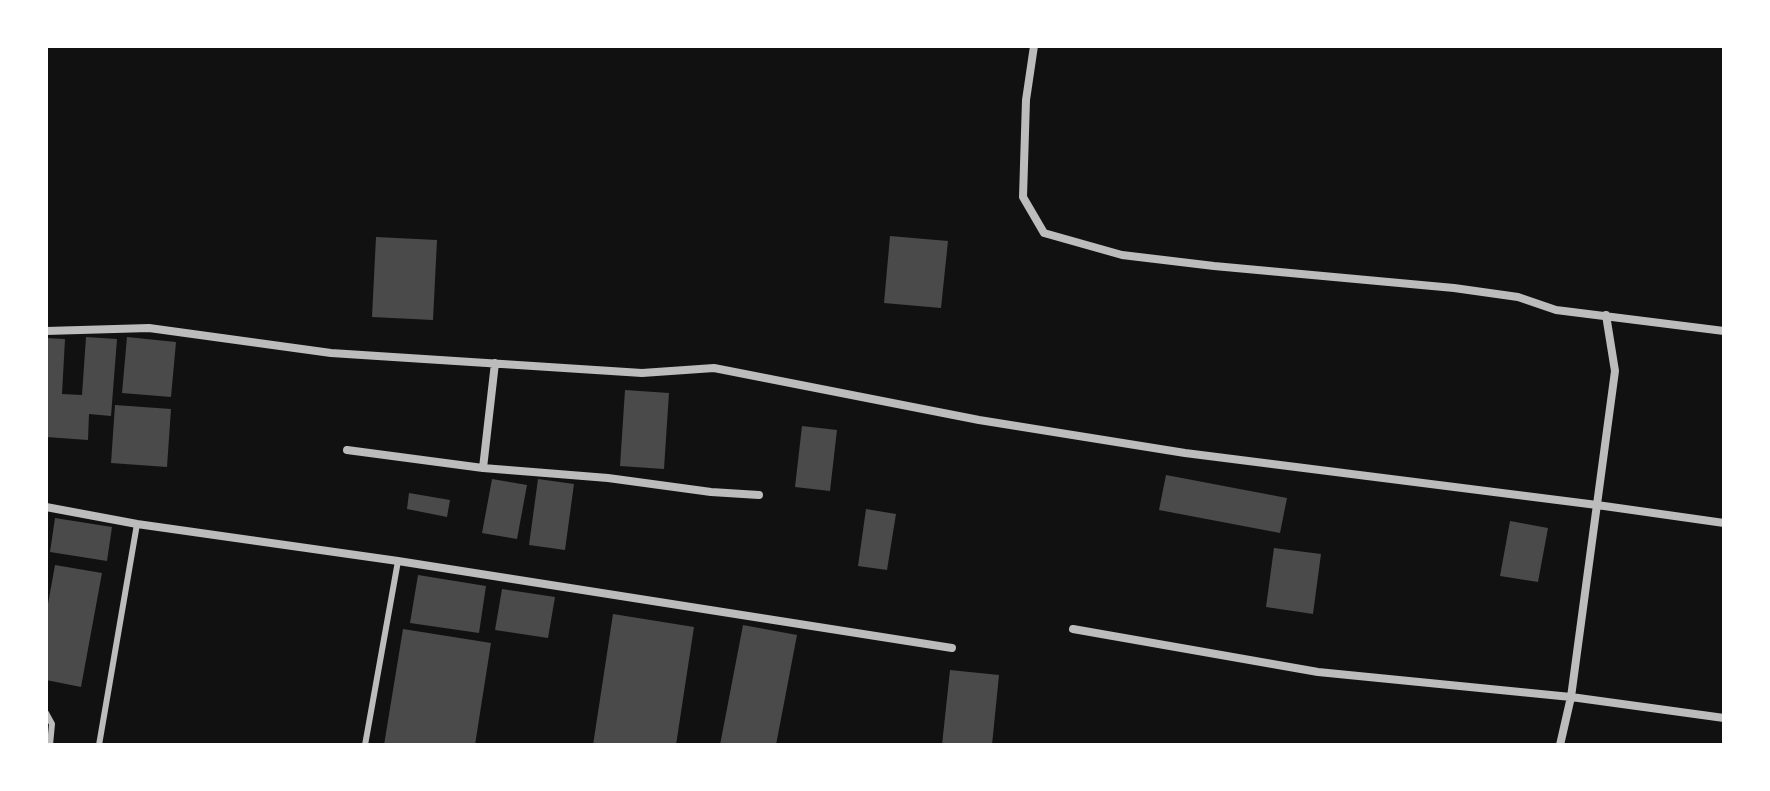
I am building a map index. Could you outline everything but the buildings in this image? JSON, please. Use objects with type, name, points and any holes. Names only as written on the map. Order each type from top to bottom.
[{"type":"street","points":[[1034,46],[1026,100],[1023,197],[1044,233],[1122,255],[1454,288],[1518,297],[1556,310],[1724,331]]},
{"type":"street","points":[[1560,745],[1571,697],[1615,371],[1606,315]]},
{"type":"street","points":[[46,331],[149,328],[331,353],[642,373],[714,368],[979,420],[1185,453],[1724,523]]},
{"type":"street","points":[[483,468],[495,363]]},
{"type":"street","points":[[347,450],[483,468],[759,495]]},
{"type":"street","points":[[46,507],[137,524],[398,561],[952,648]]},
{"type":"street","points":[[1073,629],[1318,672],[1571,697],[1724,718]]},
{"type":"lane","points":[[99,745],[137,524]]},
{"type":"lane","points":[[365,745],[398,561]]},
{"type":"lane","points":[[46,713],[52,724],[50,745]]}]
